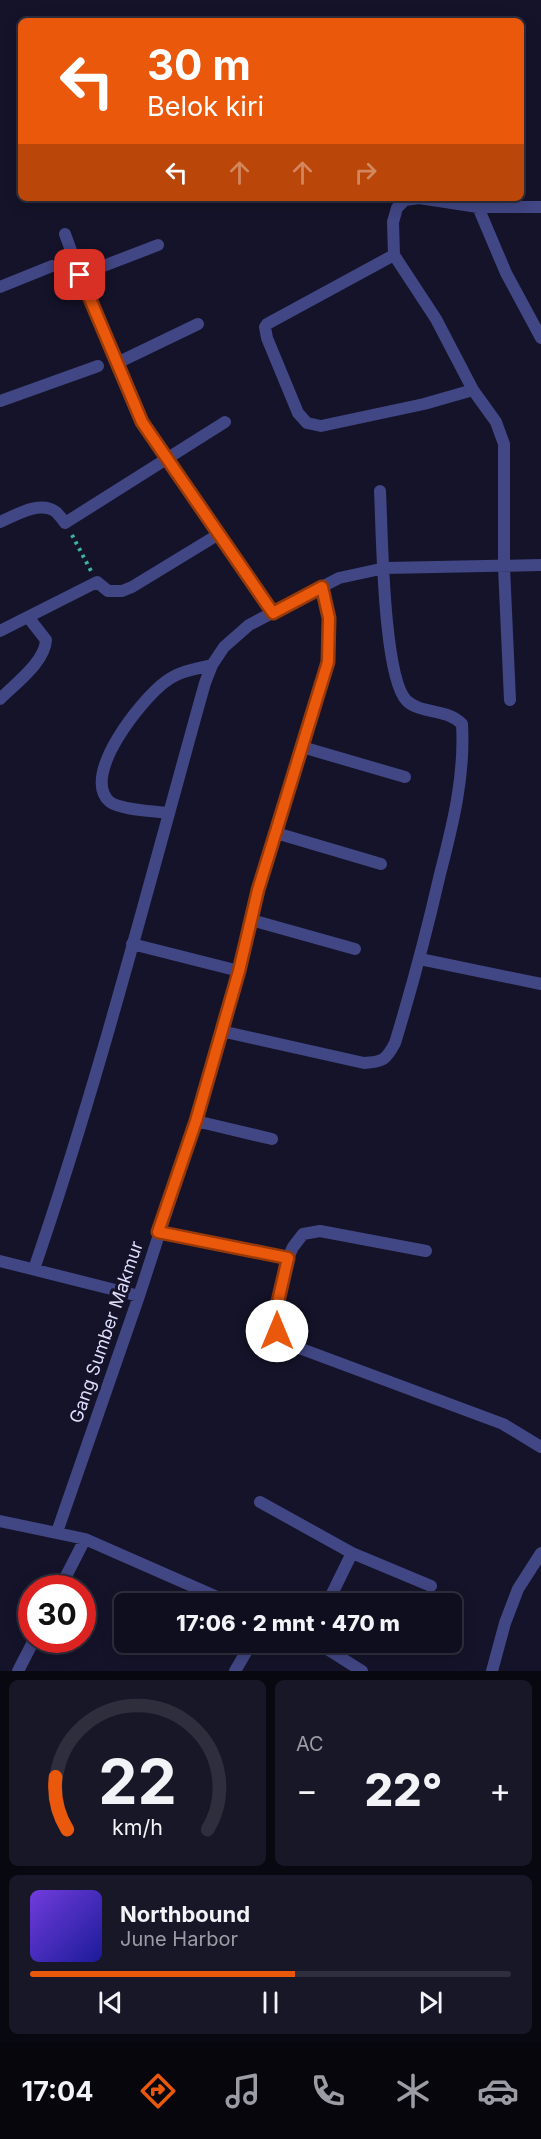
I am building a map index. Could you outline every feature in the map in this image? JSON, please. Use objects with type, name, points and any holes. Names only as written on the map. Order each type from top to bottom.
[{"type":"street","points":[[404,201],[398,208],[393,222],[394,255],[436,319],[473,390],[496,422],[504,444],[504,567],[510,700]]},
{"type":"street","points":[[439,201],[478,207],[541,207]]},
{"type":"street","points":[[478,207],[506,273],[541,338]]},
{"type":"street","points":[[65,234],[142,422],[273,613]]},
{"type":"street","points":[[80,275],[158,244]]},
{"type":"street","points":[[394,255],[265,327],[267,338],[298,413],[307,423],[321,426],[424,404],[473,390]]},
{"type":"street","points":[[0,287],[52,266]]},
{"type":"street","points":[[117,363],[198,324]]},
{"type":"street","points":[[0,401],[98,366]]},
{"type":"street","points":[[0,522],[34,508],[45,507],[56,512],[65,524],[225,422]]},
{"type":"street","points":[[221,1031],[364,1063],[379,1062],[389,1055],[395,1043],[420,959],[458,802],[464,753],[462,724],[454,717],[408,702],[400,693],[388,642],[380,491]]},
{"type":"street","points":[[0,631],[97,582],[108,591],[122,591],[132,587],[219,534]]},
{"type":"street","points":[[34,1269],[73,1154],[205,683],[212,665],[224,647],[249,625],[339,578],[385,568],[541,565]]},
{"type":"street","name":"Gang Sumber Makmur","points":[[57,1532],[139,1296],[196,1121],[276,833],[328,662],[329,618],[322,587]]},
{"type":"street","points":[[0,699],[42,657],[46,648],[46,640],[28,617]]},
{"type":"street","points":[[168,813],[112,803],[104,795],[101,782],[104,767],[116,742],[139,706],[165,681],[182,671],[212,665]]},
{"type":"street","points":[[302,747],[405,777]]},
{"type":"street","points":[[276,833],[381,864]]},
{"type":"street","points":[[251,920],[355,949]]},
{"type":"street","points":[[132,944],[239,971]]},
{"type":"street","points":[[420,959],[541,984]]},
{"type":"street","points":[[196,1121],[272,1139]]},
{"type":"street","points":[[426,1251],[320,1231],[303,1234],[293,1246],[288,1258],[274,1319],[277,1331],[291,1345],[503,1424],[541,1447]]},
{"type":"street","points":[[158,1232],[288,1258]]},
{"type":"street","points":[[0,1261],[139,1296]]},
{"type":"street","points":[[260,1502],[352,1553],[432,1586]]},
{"type":"street","points":[[0,1521],[85,1539],[208,1593]]},
{"type":"street","points":[[67,1575],[85,1539]]},
{"type":"street","points":[[332,1593],[352,1553]]},
{"type":"street","points":[[492,1671],[498,1658],[505,1623],[518,1589],[541,1553]]},
{"type":"street","points":[[18,1671],[27,1653]]},
{"type":"street","points":[[235,1671],[246,1653]]},
{"type":"street","points":[[333,1653],[362,1671]]},
{"type":"path","points":[[65,524],[97,582]]},
{"type":"route","points":[[80,275],[142,422],[273,613],[322,587],[329,618],[328,662],[258,890],[239,971],[196,1121],[158,1232],[288,1258],[274,1319],[277,1331]]}]
